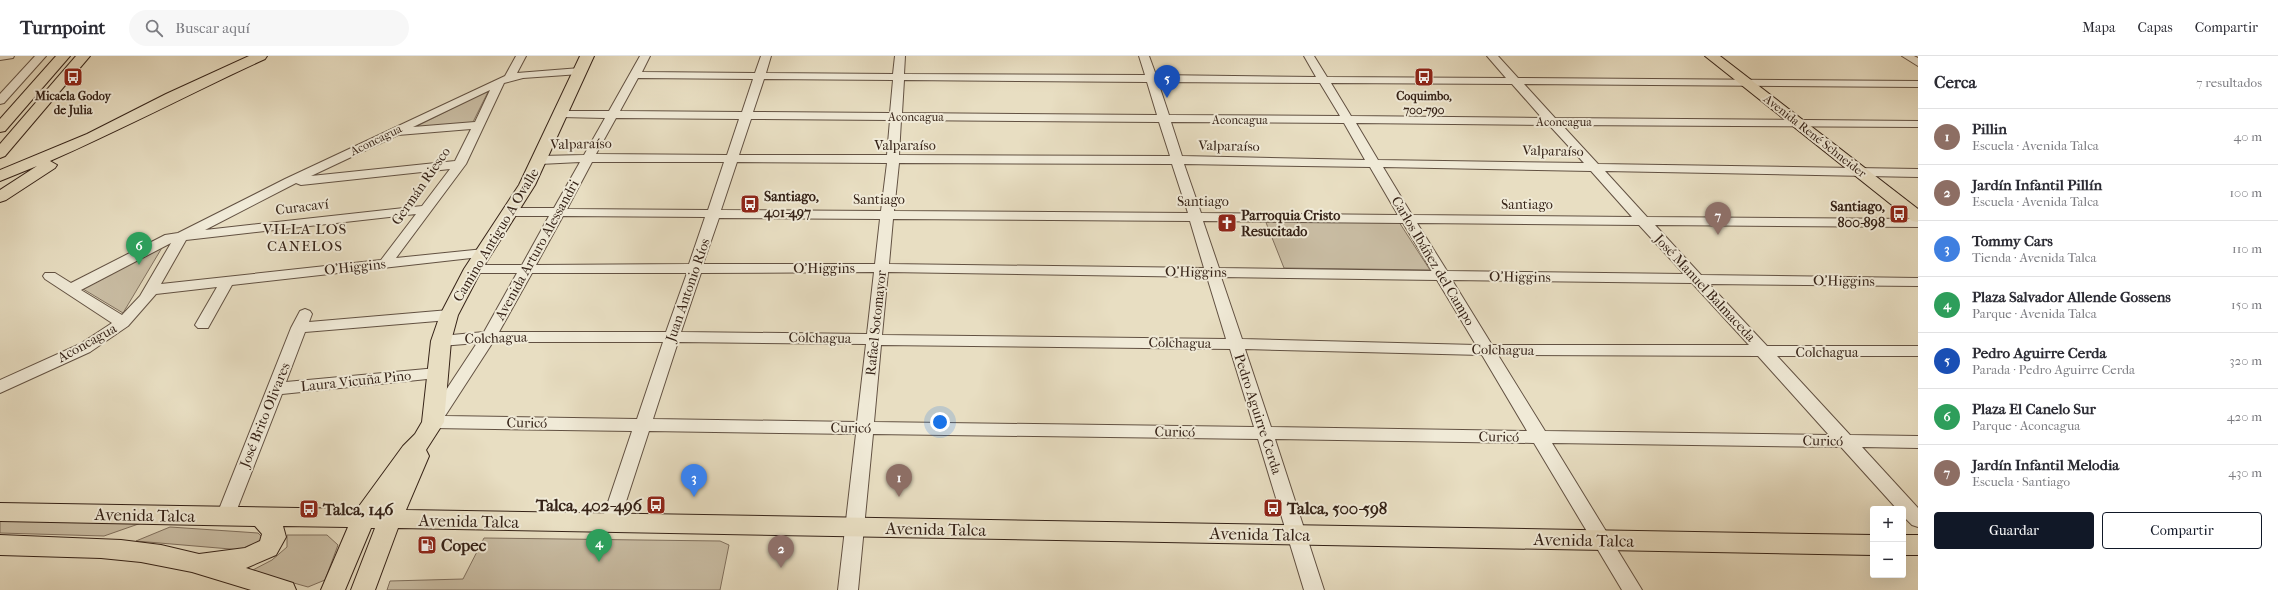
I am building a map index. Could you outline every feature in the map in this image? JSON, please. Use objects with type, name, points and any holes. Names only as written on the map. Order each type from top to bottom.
[{"type":"main road","points":[[0,128],[63,56]]},
{"type":"main road","points":[[0,153],[83,56]]},
{"type":"main road","points":[[3,172],[18,159],[82,132],[177,84],[240,56]]},
{"type":"main road","points":[[3,172],[73,146],[260,56]]},
{"type":"main road","name":"Camino Antiguo A Ovalle","points":[[428,431],[441,341],[449,315],[473,269],[511,212],[540,160],[588,56]]},
{"type":"main road","name":"Avenida René Schneider","points":[[1712,56],[1754,83]]},
{"type":"main road","name":"Avenida René Schneider","points":[[1724,56],[1754,83],[1806,124],[1860,172],[1918,217]]},
{"type":"main road","name":"Avenida René Schneider","points":[[1806,124],[1875,172],[1918,205]]},
{"type":"main road","points":[[0,197],[117,125]]},
{"type":"main road","name":"Avenida Arturo Alessandri","points":[[333,590],[364,519],[410,452],[428,431]]},
{"type":"main road","name":"Avenida Arturo Alessandri","points":[[363,590],[390,519],[420,453],[428,431]]},
{"type":"main road","name":"Avenida Talca","points":[[0,512],[1870,544]]},
{"type":"main road","points":[[194,562],[248,558],[262,552],[268,548],[274,537],[274,532],[262,517]]},
{"type":"main road","points":[[0,545],[103,549],[160,555],[194,562],[284,590]]},
{"type":"main road","points":[[1906,545],[1918,545]]},
{"type":"street","points":[[0,57],[9,56]]},
{"type":"street","points":[[0,101],[41,56]]},
{"type":"street","name":"Germán Riesco","points":[[385,264],[460,164],[478,125],[521,56]]},
{"type":"street","name":"Avenida Arturo Alessandri","points":[[428,431],[489,337],[645,56]]},
{"type":"street","name":"Juan Antonio Ríos","points":[[610,523],[766,56]]},
{"type":"street","name":"Rafael Sotomayor","points":[[848,590],[893,160],[900,56]]},
{"type":"street","name":"Pedro Aguirre Cerda","points":[[1144,56],[1314,590]]},
{"type":"street","name":"Carlos Ibáñez del Campo","points":[[1309,56],[1632,590]]},
{"type":"street","name":"José Manuel Balmaceda","points":[[1492,56],[1918,520]]},
{"type":"street","points":[[1907,56],[1918,63]]},
{"type":"street","name":"Aconcagua","points":[[71,289],[170,238],[181,237],[289,182],[505,80],[580,72]]},
{"type":"street","points":[[634,75],[1918,84]]},
{"type":"street","points":[[0,86],[16,84]]},
{"type":"street","name":"Aconcagua","points":[[561,114],[1918,124]]},
{"type":"street","points":[[391,133],[478,125]]},
{"type":"street","name":"Valparaíso","points":[[540,160],[588,158],[1177,160],[1374,162],[1918,173]]},
{"type":"street","points":[[289,182],[460,164]]},
{"type":"street","name":"Curacaví","points":[[181,237],[426,209]]},
{"type":"street","name":"Santiago","points":[[511,212],[1918,223]]},
{"type":"street","name":"Aconcagua","points":[[0,387],[84,348],[123,323],[140,306],[181,237]]},
{"type":"street","name":"O'Higgins","points":[[150,290],[484,253]]},
{"type":"street","name":"O'Higgins","points":[[473,269],[881,268],[1918,282]]},
{"type":"street","points":[[50,276],[123,323]]},
{"type":"street","points":[[203,325],[227,282]]},
{"type":"street","name":"José Brito Olivares","points":[[225,516],[302,321],[449,315]]},
{"type":"street","name":"Colchagua","points":[[441,341],[489,337],[672,337],[1236,344],[1487,350],[1763,352],[1918,351]]},
{"type":"street","name":"Laura Vicuña Pino","points":[[275,389],[437,373]]},
{"type":"street","name":"Curicó","points":[[428,431],[642,425],[1918,442]]},
{"type":"shaded area","points":[[489,90],[473,122],[466,125],[407,131]]},
{"type":"shaded area","points":[[1265,220],[1399,222],[1430,270],[1284,268]]},
{"type":"shaded area","points":[[163,246],[123,313],[83,289],[89,283]]},
{"type":"shaded area","points":[[0,520],[147,521],[104,536],[0,533]]},
{"type":"shaded area","points":[[170,527],[258,533],[262,537],[261,543],[242,550],[136,541]]},
{"type":"shaded area","points":[[287,535],[327,535],[338,545],[325,580],[308,587],[251,571],[272,560],[287,547]]},
{"type":"shaded area","points":[[484,538],[720,541],[729,545],[720,590],[387,590],[390,581],[463,579]]},
{"type":"place","name":"Micaela Godoy de Julia","points":[[73,77]]},
{"type":"place","name":"Coquimbo, 700-790","points":[[1424,77]]},
{"type":"place","name":"Pedro Aguirre Cerda","points":[[1167,98]]},
{"type":"place","name":"Santiago, 401-497","points":[[750,204]]},
{"type":"place","name":"Santiago, 800-898","points":[[1899,214]]},
{"type":"place","name":"Parroquia Cristo Resucitado","points":[[1227,223]]},
{"type":"place","name":"Jardín Infantil Melodia","points":[[1718,235]]},
{"type":"place","name":"Plaza El Canelo Sur","points":[[139,265]]},
{"type":"place","name":"Tommy Cars","points":[[694,497]]},
{"type":"place","name":"Pillin","points":[[899,497]]},
{"type":"place","name":"Talca, 402-496","points":[[656,505]]},
{"type":"place","name":"Talca, 500-598","points":[[1273,508]]},
{"type":"place","name":"Talca, 146","points":[[309,509]]},
{"type":"place","name":"Copec","points":[[427,545]]},
{"type":"place","name":"Plaza Salvador Allende Gossens","points":[[599,562]]},
{"type":"place","name":"Jardín Infantil Pillín","points":[[781,568]]},
{"type":"district","name":"VILLA LOS CANELOS","points":[[305,238]]}]
